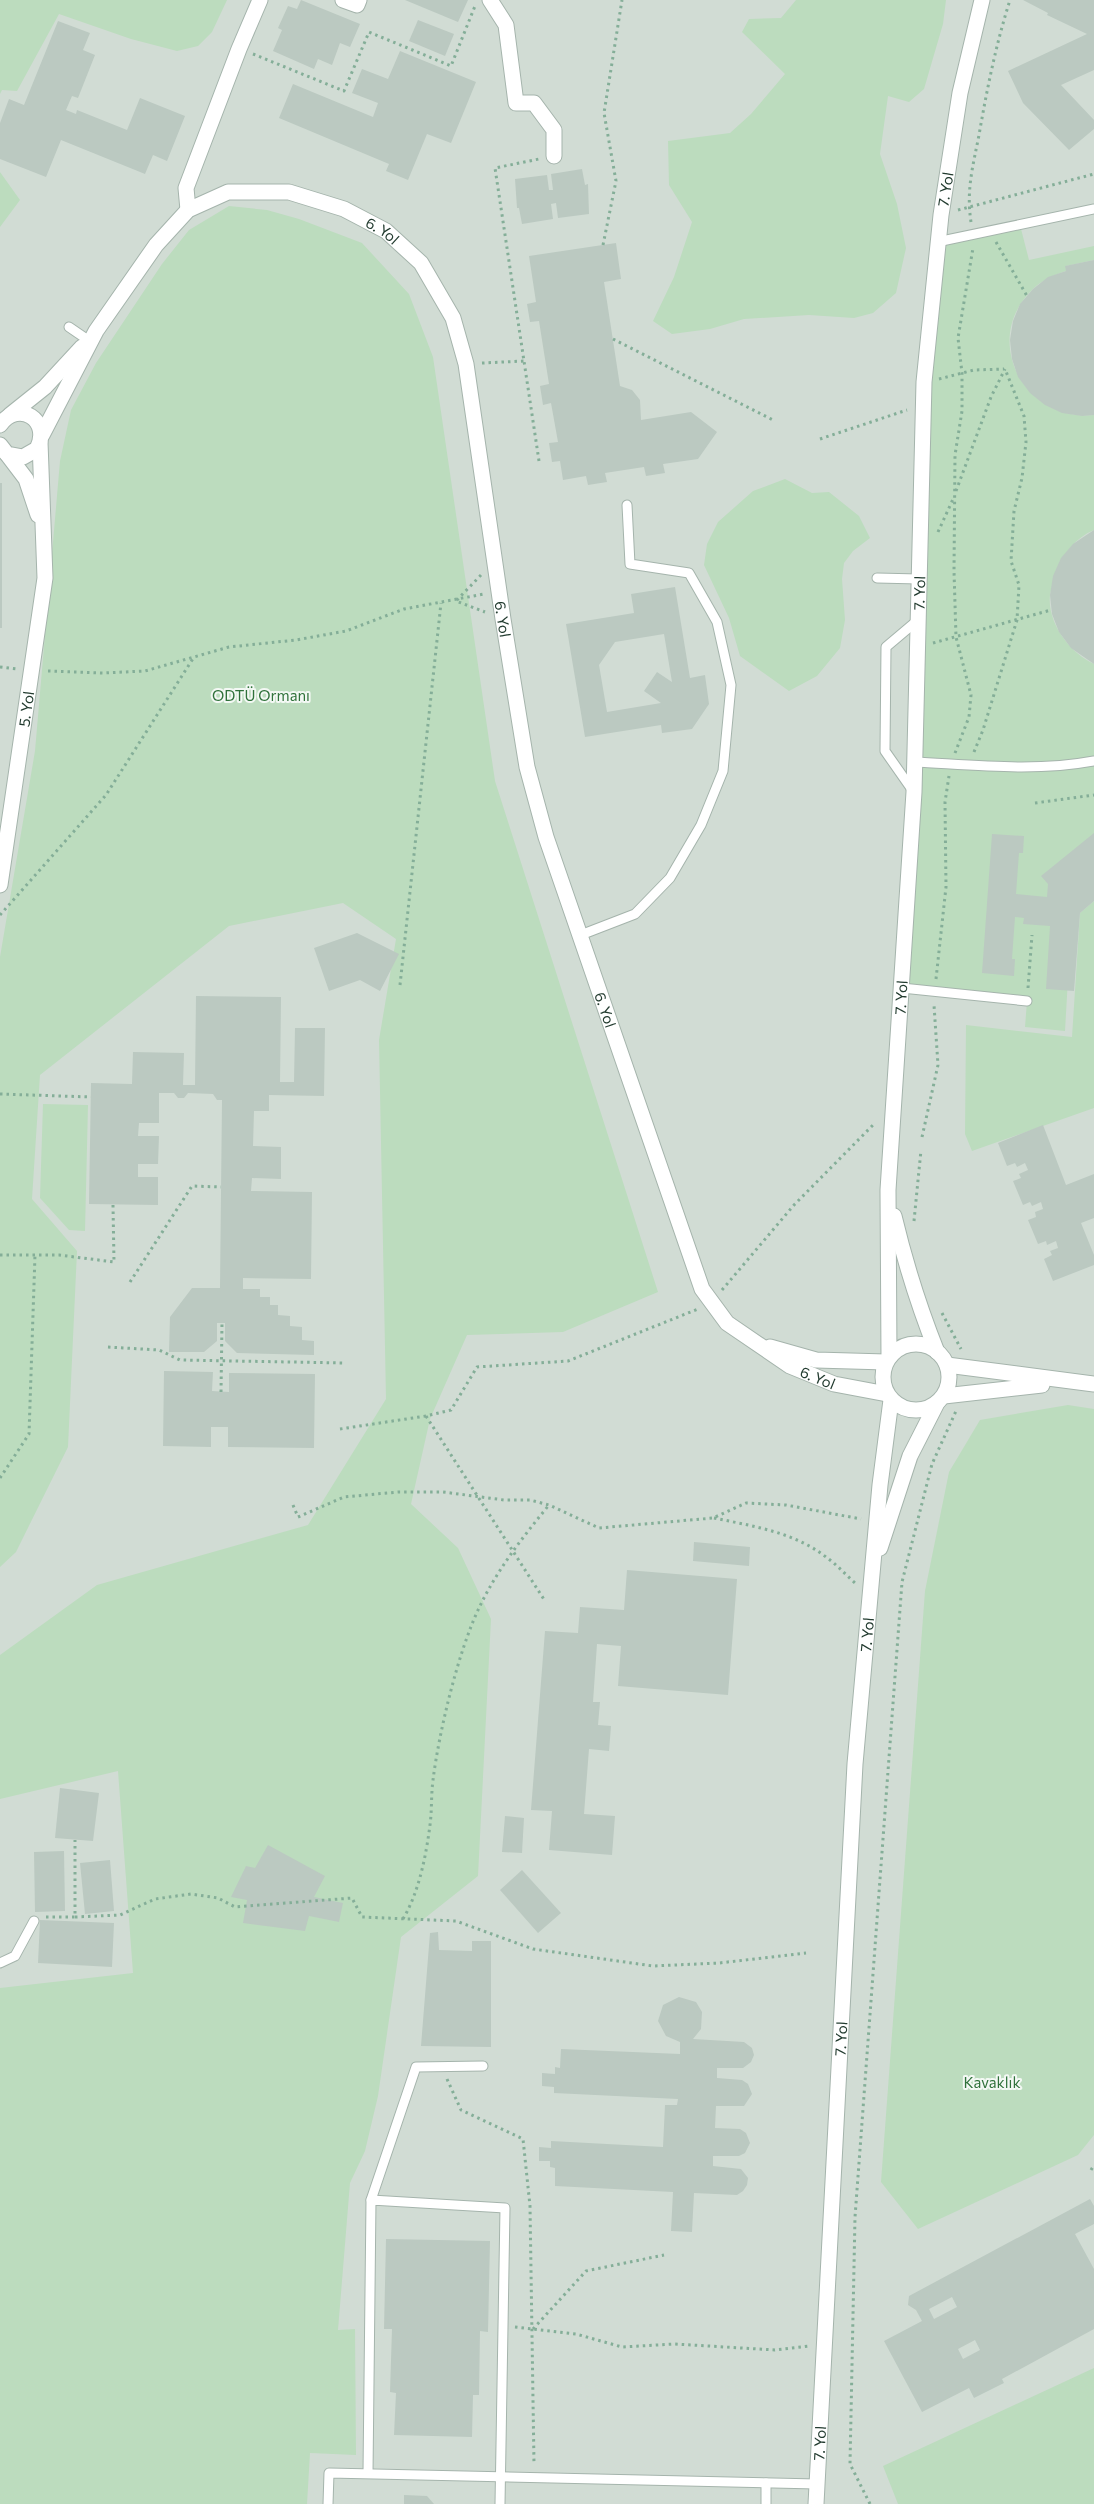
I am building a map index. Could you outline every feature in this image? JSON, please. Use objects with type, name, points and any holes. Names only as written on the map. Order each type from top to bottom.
[{"type":"street","points":[[188,210],[186,188],[239,48],[260,0]]},
{"type":"street","points":[[343,0],[357,5],[359,0]]},
{"type":"street","points":[[490,0],[506,25],[516,103],[534,103],[554,130],[554,156]]},
{"type":"street","name":"7. Yol","points":[[816,2504],[855,1764],[889,1397],[882,1378],[888,1359],[888,1190],[914,792],[924,382],[941,215],[960,93],[982,0]]},
{"type":"street","name":"6. Yol","points":[[4,420],[45,387],[92,336],[156,245],[188,210],[228,192],[289,192],[344,209],[386,231],[421,263],[453,318],[466,364],[503,619],[527,767],[546,837],[578,936],[698,1279],[712,1303],[728,1323],[790,1366],[834,1384],[889,1397]]},
{"type":"street","name":"6. Yol","points":[[41,438],[92,336]]},
{"type":"street","points":[[2,448],[23,457],[37,449],[41,438],[37,421],[31,416],[24,414],[4,420]]},
{"type":"street","name":"5. Yol","points":[[0,886],[44,578],[41,438]]},
{"type":"street","name":"5. Yol","points":[[2,448],[26,479],[44,533]]},
{"type":"street","name":"7. Yol","points":[[872,1573],[910,1456],[940,1400],[949,1375],[947,1365],[937,1352],[923,1316],[904,1258],[888,1190]]},
{"type":"street","name":"6. Yol","points":[[756,1343],[816,1360],[888,1359]]},
{"type":"street","points":[[888,1359],[902,1347],[918,1344],[937,1352]]},
{"type":"street","points":[[947,1365],[1094,1384]]},
{"type":"street","points":[[889,1397],[906,1410],[917,1411],[928,1409],[940,1400],[964,1393],[1068,1382]]},
{"type":"lane","points":[[937,242],[1094,209]]},
{"type":"lane","points":[[69,327],[92,336]]},
{"type":"lane","points":[[578,936],[635,914],[670,878],[701,825],[723,770],[731,685],[716,622],[689,573],[630,564],[627,505]]},
{"type":"lane","points":[[877,578],[919,578]]},
{"type":"lane","points":[[914,792],[885,751],[886,647],[918,620]]},
{"type":"lane","points":[[915,762],[968,765],[1074,765],[1094,761]]},
{"type":"lane","points":[[902,988],[1027,1001]]},
{"type":"lane","points":[[0,1964],[14,1956],[34,1921]]},
{"type":"lane","points":[[368,2474],[371,2200],[416,2068],[483,2066]]},
{"type":"lane","points":[[371,2200],[505,2208],[500,2504]]},
{"type":"lane","points":[[328,2504],[329,2473],[817,2484]]},
{"type":"lane","points":[[766,2483],[766,2504]]},
{"type":"path","points":[[239,48],[344,91],[369,32],[451,66],[478,0]]},
{"type":"path","points":[[603,245],[616,181],[604,113],[622,0]]},
{"type":"path","points":[[922,1137],[938,1065],[935,991],[946,887],[945,802],[951,764],[969,717],[971,695],[956,637],[955,494],[956,455],[962,411],[962,373],[958,338],[974,253],[968,198],[985,99],[1001,27],[1010,0]]},
{"type":"path","points":[[539,461],[495,168],[554,156]]},
{"type":"path","points":[[941,215],[1094,174]]},
{"type":"path","points":[[989,231],[1027,296]]},
{"type":"path","points":[[613,339],[773,420]]},
{"type":"path","points":[[466,364],[524,361]]},
{"type":"path","points":[[924,382],[974,370],[1005,369]]},
{"type":"path","points":[[934,540],[948,514],[991,397],[1005,369]]},
{"type":"path","points":[[968,765],[983,730],[1017,620],[1019,585],[1011,560],[1014,511],[1022,478],[1026,442],[1024,416],[1005,369]]},
{"type":"path","points":[[820,439],[924,405]]},
{"type":"path","points":[[456,601],[495,560]]},
{"type":"path","points":[[32,671],[103,673],[145,671],[229,647],[296,640],[346,631],[404,609],[456,601],[499,590]]},
{"type":"path","points":[[456,601],[503,619]]},
{"type":"path","points":[[400,985],[441,603]]},
{"type":"path","points":[[918,648],[1051,610]]},
{"type":"path","points":[[0,915],[106,795],[194,656]]},
{"type":"path","points":[[1035,803],[1094,796]]},
{"type":"path","points":[[1027,1001],[1032,935]]},
{"type":"path","points":[[0,1094],[91,1097]]},
{"type":"path","points":[[340,1429],[426,1416],[451,1410],[478,1367],[568,1361],[712,1303],[794,1205],[895,1104]]},
{"type":"path","points":[[915,1230],[920,1150]]},
{"type":"path","points":[[130,1282],[192,1186],[221,1186]]},
{"type":"path","points":[[0,1255],[83,1257],[114,1262],[113,1205]]},
{"type":"path","points":[[0,1478],[29,1434],[35,1255]]},
{"type":"path","points":[[940,1306],[962,1352],[966,1368]]},
{"type":"path","points":[[221,1392],[222,1323]]},
{"type":"path","points":[[108,1347],[159,1350],[180,1360],[345,1363]]},
{"type":"path","points":[[870,2504],[850,2464],[855,2217],[902,1582],[932,1464],[964,1393]]},
{"type":"path","points":[[426,1416],[511,1551],[545,1601]]},
{"type":"path","points":[[293,1505],[298,1517],[344,1497],[416,1492],[477,1495],[504,1500],[530,1500],[549,1506],[599,1528],[713,1518],[764,1527],[792,1538],[826,1556],[870,1597]]},
{"type":"path","points":[[713,1518],[746,1503],[786,1505],[876,1522]]},
{"type":"path","points":[[403,1919],[414,1900],[430,1825],[432,1780],[447,1711],[462,1656],[478,1609],[511,1551],[549,1506]]},
{"type":"path","points":[[74,1917],[75,1840]]},
{"type":"path","points":[[34,1921],[40,1916],[120,1915],[155,1899],[191,1894],[218,1898],[235,1906],[352,1898],[362,1917],[456,1921],[533,1949],[653,1966],[719,1963],[806,1953]]},
{"type":"path","points":[[1091,2170],[1094,2165]]},
{"type":"path","points":[[533,2329],[586,2271],[664,2255]]},
{"type":"path","points":[[503,2325],[576,2334],[622,2347],[675,2344],[775,2350],[824,2344]]},
{"type":"shaded area","points":[[0,0],[1094,0],[1094,2504],[0,2504]]},
{"type":"green space","points":[[0,0],[227,0],[212,32],[198,46],[177,51],[131,39],[59,14],[17,91],[2,90],[0,94]]},
{"type":"green space","points":[[796,0],[946,0],[943,24],[924,89],[909,102],[888,96],[880,154],[897,204],[906,248],[896,293],[873,313],[854,318],[809,315],[744,319],[710,329],[672,334],[653,321],[674,277],[692,222],[669,185],[668,141],[730,133],[751,114],[785,74],[742,32],[749,19],[781,18]]},
{"type":"green space","points":[[0,172],[20,200],[0,227]]},
{"type":"green space","name":"ODTÜ Ormanı","points":[[229,206],[267,210],[299,219],[362,243],[409,294],[433,357],[495,781],[658,1292],[563,1332],[467,1335],[430,1419],[411,1504],[458,1548],[491,1619],[478,1876],[401,1937],[378,2096],[365,2151],[350,2183],[338,2330],[355,2329],[356,2455],[310,2453],[307,2504],[0,2504],[0,1988],[133,1973],[118,1771],[0,1799],[0,1655],[97,1585],[308,1525],[386,1399],[379,1040],[396,939],[343,903],[229,926],[40,1075],[32,1199],[77,1251],[68,1447],[16,1552],[0,1567],[0,957],[35,751],[60,461],[71,410],[96,363],[162,264],[189,230]]},
{"type":"green space","points":[[1020,225],[1029,260],[1094,246],[1094,260],[1066,266],[1066,271],[1048,278],[1033,289],[1018,309],[1010,331],[1011,353],[1017,373],[1030,391],[1047,405],[1069,414],[1094,415],[1094,530],[1081,537],[1066,553],[1050,595],[1052,616],[1062,636],[1077,653],[1094,664],[1094,894],[1072,909],[1065,1031],[1025,1027],[1027,1001],[902,988],[937,242]]},
{"type":"green space","points":[[785,479],[812,493],[829,492],[859,516],[870,538],[853,551],[844,563],[842,579],[845,620],[840,648],[817,676],[789,691],[740,656],[729,618],[704,565],[707,544],[718,522],[753,491]]},
{"type":"green space","points":[[1094,901],[1094,1108],[972,1151],[965,1134],[966,1025],[1072,1037],[1080,913]]},
{"type":"green space","points":[[43,1104],[88,1105],[85,1231],[69,1230],[40,1198]]},
{"type":"green space","name":"Kavaklık","points":[[1068,1405],[1094,1409],[1094,2135],[1078,2155],[918,2229],[881,2182],[925,1591],[949,1472],[980,1420]]},
{"type":"green space","points":[[1094,2368],[1094,2504],[898,2504],[883,2466]]},
{"type":"building","points":[[301,0],[360,24],[350,47],[340,43],[332,65],[318,59],[314,69],[273,51],[282,30],[278,28],[288,6],[297,9]]},
{"type":"building","points":[[405,0],[468,0],[458,22]]},
{"type":"building","points":[[1023,0],[1094,0],[1094,70],[1061,85],[1094,120],[1094,129],[1069,150],[1023,103],[1008,71],[1087,34],[1047,15],[1048,13]]},
{"type":"building","points":[[418,20],[454,34],[445,56],[409,41]]},
{"type":"building","points":[[58,21],[90,33],[83,50],[95,55],[78,98],[72,96],[66,110],[76,114],[77,110],[127,130],[140,98],[185,116],[167,161],[153,155],[145,174],[61,140],[46,177],[0,159],[0,123],[9,99],[24,105]]},
{"type":"building","points":[[400,51],[476,82],[451,143],[427,134],[408,180],[386,171],[389,164],[279,118],[293,84],[373,117],[378,103],[352,93],[362,69],[388,79]]},
{"type":"building","points":[[582,169],[585,185],[588,184],[589,214],[558,218],[556,203],[551,204],[553,219],[522,224],[519,208],[517,208],[515,179],[547,175],[549,190],[553,190],[551,174]]},
{"type":"building","points":[[616,243],[621,279],[604,282],[620,386],[632,390],[640,400],[641,420],[691,412],[717,432],[698,459],[663,464],[665,473],[646,476],[644,467],[605,473],[607,482],[588,485],[586,476],[563,480],[560,461],[552,462],[549,443],[558,442],[551,403],[543,405],[540,386],[549,384],[539,321],[530,322],[527,304],[536,302],[529,256]]},
{"type":"building","points":[[1094,260],[1094,415],[1082,416],[1062,413],[1045,405],[1030,393],[1018,377],[1012,359],[1010,340],[1013,321],[1020,304],[1033,289],[1048,277],[1066,271],[1065,266]]},
{"type":"building","points":[[0,483],[2,483],[2,628],[0,628]]},
{"type":"building","points":[[1094,530],[1094,664],[1071,648],[1059,632],[1052,614],[1050,595],[1053,576],[1061,558],[1073,544]]},
{"type":"building","points":[[675,587],[690,678],[705,675],[709,704],[692,729],[662,733],[661,725],[585,737],[566,624],[634,613],[631,594]],"holes":[[[664,634],[672,682],[657,672],[644,691],[661,703],[607,712],[599,665],[615,642]]]},
{"type":"building","points":[[1094,833],[1094,901],[1080,913],[1074,991],[1046,989],[1050,926],[1023,924],[1024,918],[1015,917],[1012,959],[1015,959],[1014,976],[982,973],[992,834],[1024,836],[1023,853],[1019,853],[1016,894],[1047,897],[1048,884],[1041,876]]},
{"type":"building","points":[[357,933],[399,954],[380,991],[360,980],[329,991],[314,948]]},
{"type":"building","points":[[196,996],[281,997],[280,1082],[294,1082],[295,1028],[325,1028],[324,1096],[269,1095],[269,1111],[254,1111],[253,1146],[281,1147],[281,1179],[252,1178],[251,1191],[312,1192],[311,1279],[243,1278],[243,1289],[260,1289],[260,1297],[270,1297],[270,1305],[278,1305],[278,1315],[290,1316],[290,1326],[302,1327],[302,1340],[314,1341],[314,1355],[237,1353],[225,1341],[225,1323],[217,1323],[217,1341],[204,1352],[169,1352],[170,1317],[192,1288],[220,1288],[222,1100],[217,1100],[213,1094],[188,1093],[184,1098],[178,1098],[174,1093],[159,1093],[159,1123],[139,1123],[138,1136],[159,1136],[158,1164],[138,1164],[138,1177],[158,1177],[158,1205],[89,1204],[91,1083],[132,1084],[133,1052],[184,1053],[183,1085],[195,1085]]},
{"type":"building","points":[[1043,1125],[1066,1185],[1094,1174],[1094,1218],[1081,1223],[1094,1255],[1094,1265],[1053,1281],[1044,1259],[1052,1255],[1050,1251],[1058,1248],[1056,1241],[1047,1245],[1046,1241],[1038,1244],[1028,1220],[1036,1217],[1035,1212],[1043,1209],[1041,1202],[1032,1206],[1030,1202],[1023,1205],[1013,1181],[1021,1178],[1019,1174],[1028,1170],[1025,1163],[1017,1167],[1015,1163],[1007,1166],[998,1143]]},
{"type":"building","points":[[164,1371],[213,1372],[212,1391],[229,1392],[229,1373],[315,1374],[314,1448],[228,1447],[228,1427],[211,1427],[211,1447],[163,1446]]},
{"type":"building","points":[[694,1542],[750,1547],[749,1566],[693,1561]]},
{"type":"building","points":[[627,1570],[737,1579],[728,1695],[618,1686],[621,1646],[597,1644],[593,1702],[600,1702],[598,1725],[611,1726],[609,1751],[589,1749],[584,1814],[615,1816],[612,1855],[549,1850],[552,1811],[531,1810],[545,1631],[578,1633],[580,1607],[624,1610]]},
{"type":"building","points":[[60,1788],[99,1793],[93,1841],[55,1838]]},
{"type":"building","points":[[505,1816],[524,1818],[522,1853],[502,1852]]},
{"type":"building","points":[[268,1845],[325,1876],[314,1897],[343,1903],[339,1922],[309,1916],[305,1931],[243,1923],[247,1900],[231,1897],[246,1866],[255,1868]]},
{"type":"building","points":[[64,1851],[65,1911],[35,1912],[34,1852]]},
{"type":"building","points":[[110,1860],[114,1911],[85,1914],[80,1863]]},
{"type":"building","points":[[522,1870],[561,1913],[538,1933],[500,1890]]},
{"type":"building","points":[[40,1920],[114,1923],[112,1967],[38,1963]]},
{"type":"building","points":[[438,1932],[439,1950],[472,1951],[472,1941],[491,1941],[491,2047],[421,2046],[430,1933]]},
{"type":"building","points":[[679,1997],[696,2002],[702,2012],[701,2029],[693,2039],[744,2042],[752,2048],[754,2055],[751,2062],[743,2068],[717,2068],[717,2078],[742,2080],[748,2084],[752,2094],[744,2106],[716,2106],[715,2128],[740,2129],[746,2133],[750,2143],[745,2153],[739,2156],[713,2156],[713,2166],[741,2169],[748,2178],[747,2185],[737,2195],[694,2193],[692,2232],[671,2231],[673,2192],[555,2186],[555,2168],[550,2167],[550,2161],[539,2161],[539,2147],[551,2148],[551,2141],[663,2147],[665,2105],[677,2105],[678,2099],[554,2093],[554,2087],[542,2086],[542,2073],[555,2074],[555,2067],[560,2068],[561,2049],[680,2054],[680,2042],[666,2036],[658,2021],[663,2005]]},
{"type":"building","points":[[1090,2199],[1094,2206],[1094,2224],[1075,2234],[1094,2269],[1094,2329],[1002,2379],[1004,2383],[974,2398],[969,2388],[922,2412],[884,2341],[922,2321],[916,2310],[908,2305],[909,2296]],"holes":[[[952,2297],[957,2307],[934,2319],[929,2309]],[[975,2340],[980,2350],[963,2359],[958,2349]]]},
{"type":"building","points":[[386,2239],[490,2241],[488,2332],[480,2331],[479,2395],[473,2395],[472,2437],[394,2435],[396,2393],[390,2392],[392,2329],[384,2329]]},
{"type":"building","points":[[404,2495],[427,2496],[434,2504],[404,2504]]}]
